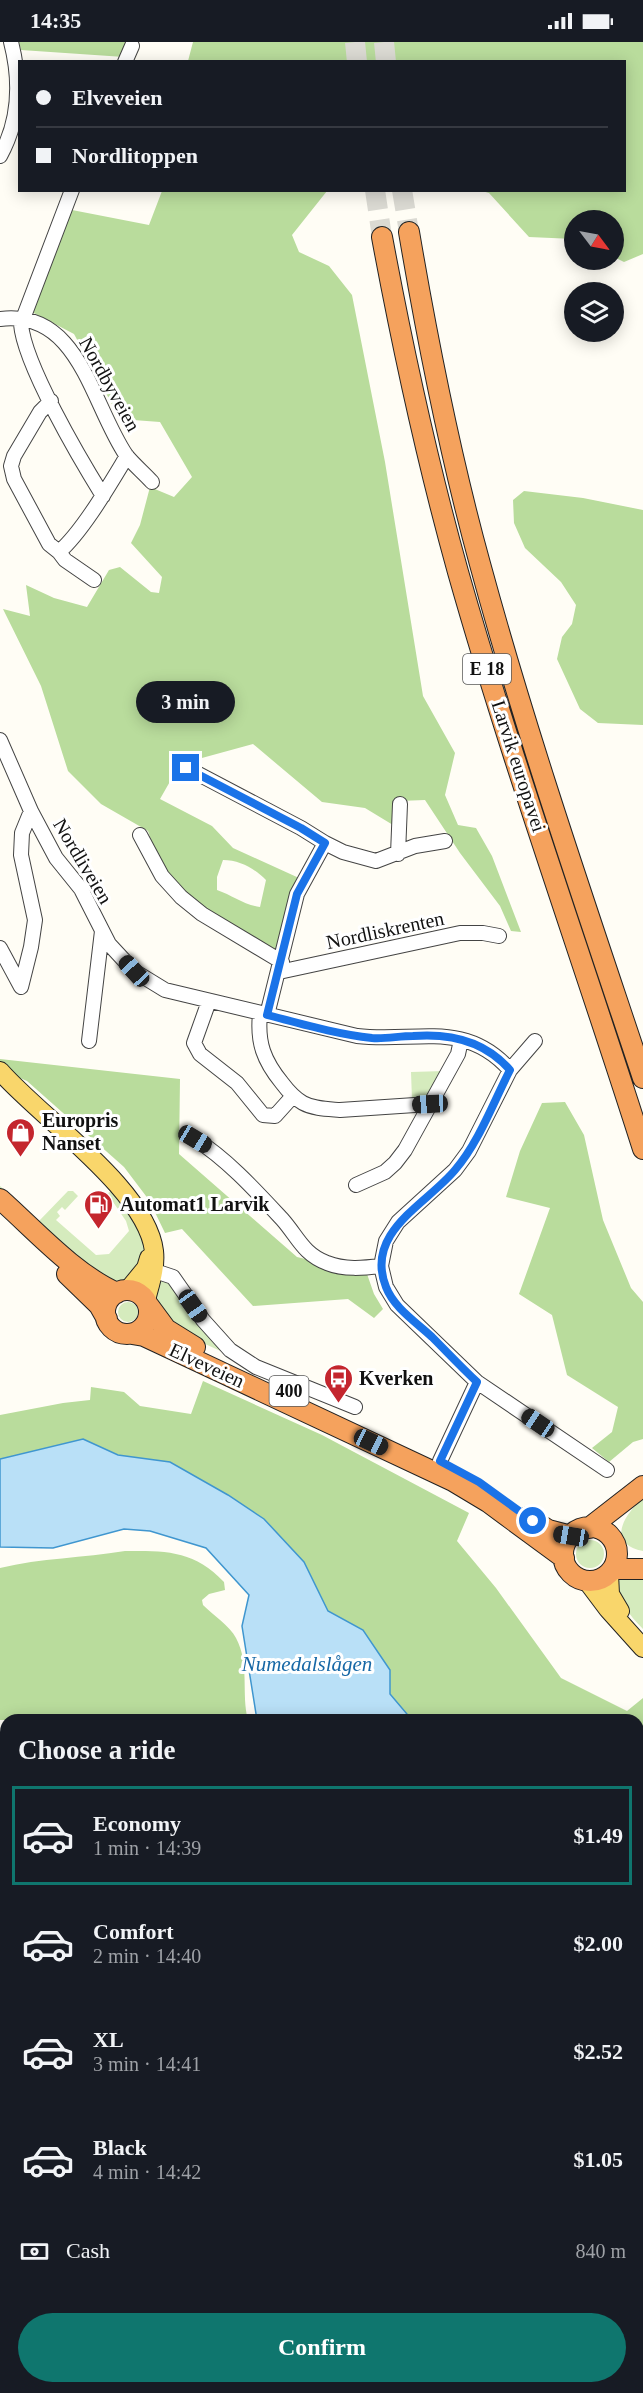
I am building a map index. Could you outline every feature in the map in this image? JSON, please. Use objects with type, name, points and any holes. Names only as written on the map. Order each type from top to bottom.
[{"type":"highway","name":"Larvik europavei","points":[[409,232],[435,377],[479,562],[528,729],[643,1078]]},
{"type":"highway","name":"Larvik europavei","points":[[382,237],[411,387],[458,573],[643,1149]]},
{"type":"highway","name":"400","points":[[0,1199],[100,1286],[123,1292],[136,1292],[147,1303]]},
{"type":"highway","name":"400","points":[[0,1214],[83,1288],[99,1305],[113,1329],[120,1333],[132,1334]]},
{"type":"highway","points":[[106,1319],[107,1304],[123,1292]]},
{"type":"highway","points":[[132,1334],[145,1326],[148,1319],[147,1303]]},
{"type":"highway","name":"Elveveien","points":[[147,1303],[166,1329],[183,1341],[440,1461],[479,1482],[541,1527],[558,1534],[580,1532]]},
{"type":"highway","name":"Elveveien","points":[[132,1334],[144,1336],[453,1481],[488,1502],[564,1558]]},
{"type":"highway","points":[[564,1558],[565,1546],[580,1532],[636,1491]]},
{"type":"highway","points":[[587,1581],[603,1578],[611,1572],[616,1560],[613,1543],[616,1520],[636,1491]]},
{"type":"highway","name":"400","points":[[580,1532],[600,1530],[613,1543]]},
{"type":"highway","points":[[613,1543],[643,1557]]},
{"type":"highway","name":"400","points":[[564,1558],[569,1571],[580,1580],[587,1581]]},
{"type":"highway","points":[[611,1572],[643,1569]]},
{"type":"main road","points":[[0,1071],[22,1095],[104,1169],[129,1199],[148,1232],[150,1269],[147,1303]]},
{"type":"main road","points":[[123,1292],[150,1269]]},
{"type":"main road","points":[[611,1572],[610,1594],[617,1607],[643,1637]]},
{"type":"main road","points":[[587,1581],[608,1609],[643,1648]]},
{"type":"street","points":[[0,156],[13,125],[18,97],[17,70],[11,42]]},
{"type":"street","points":[[126,60],[132,46]]},
{"type":"street","points":[[71,192],[24,319],[22,330],[29,355],[51,401],[103,496]]},
{"type":"street","name":"Nordbyveien","points":[[0,319],[34,321],[50,328],[67,344],[127,456],[152,482]]},
{"type":"street","points":[[51,401],[35,421],[14,456],[11,466],[14,479],[48,544],[65,560],[94,580]]},
{"type":"street","points":[[58,552],[103,496],[127,456]]},
{"type":"street","name":"Nordliveien","points":[[0,740],[30,811],[56,858],[81,889],[109,944],[134,971],[165,990],[357,1036],[390,1038],[432,1035],[461,1040],[491,1052],[510,1070]]},
{"type":"street","points":[[186,768],[343,852],[376,861],[415,846],[445,841]]},
{"type":"street","points":[[398,854],[400,804]]},
{"type":"street","points":[[0,948],[21,987],[35,920],[21,855],[22,833],[30,811]]},
{"type":"street","points":[[140,835],[162,876],[181,897],[280,967]]},
{"type":"street","points":[[325,843],[297,894],[280,967],[264,1015],[260,1048],[271,1070],[302,1103],[327,1109],[430,1104]]},
{"type":"street","name":"Nordliveien","points":[[89,1041],[102,931]]},
{"type":"street","name":"Nordliskrenten","points":[[280,967],[460,933],[499,936]]},
{"type":"street","points":[[209,1001],[194,1043],[200,1054],[237,1083],[262,1116],[274,1116],[293,1096]]},
{"type":"street","points":[[356,1185],[385,1172],[405,1150],[458,1054],[461,1040]]},
{"type":"street","points":[[535,1041],[510,1070],[469,1151],[455,1170],[398,1222],[386,1241],[381,1266],[386,1287],[397,1305],[477,1382],[608,1470]]},
{"type":"street","points":[[195,1139],[214,1150],[283,1221],[304,1250],[328,1264],[354,1269],[381,1266]]},
{"type":"street","points":[[150,1269],[173,1277],[203,1320],[230,1350],[256,1367],[355,1407]]},
{"type":"street","points":[[440,1461],[477,1382]]},
{"type":"green space","points":[[19,42],[130,42],[124,57],[21,50]]},
{"type":"green space","points":[[193,42],[643,42],[643,254],[624,262],[624,210],[564,210],[564,239],[529,237],[489,193],[486,192],[626,192],[626,60],[188,60]]},
{"type":"green space","points":[[162,192],[326,192],[292,235],[299,252],[329,266],[352,295],[385,462],[423,696],[455,753],[445,795],[458,825],[476,828],[492,856],[521,932],[511,931],[500,906],[460,853],[425,800],[399,801],[393,825],[365,808],[322,802],[253,744],[180,764],[160,799],[212,826],[233,848],[299,878],[279,957],[187,901],[162,872],[148,831],[101,804],[68,771],[41,686],[3,609],[30,616],[26,585],[54,598],[87,607],[109,570],[120,567],[151,592],[159,593],[162,577],[131,543],[140,525],[150,487],[174,497],[192,477],[160,422],[120,419],[74,334],[32,312],[72,210],[149,225]],"holes":[[[223,860],[247,866],[266,880],[260,907],[217,890],[217,877]]]},
{"type":"green space","points":[[524,491],[583,498],[643,510],[643,725],[598,723],[580,709],[557,659],[562,637],[572,624],[576,605],[561,582],[525,548],[514,523],[513,500]]},
{"type":"green space","points":[[0,1059],[180,1079],[179,1154],[297,1257],[367,1274],[374,1294],[383,1309],[374,1318],[348,1299],[253,1306],[182,1229],[165,1233],[149,1200],[124,1167],[27,1081],[8,1073],[0,1064]]},
{"type":"green space","points":[[444,1071],[427,1096],[412,1100],[411,1072]]},
{"type":"green space","points":[[565,1102],[584,1135],[603,1220],[631,1288],[643,1302],[643,1439],[633,1442],[609,1462],[592,1448],[612,1432],[618,1407],[567,1375],[552,1315],[519,1294],[550,1208],[506,1197],[520,1151],[542,1103]]},
{"type":"green space","points":[[0,1186],[39,1221],[68,1191],[73,1191],[78,1196],[65,1210],[62,1207],[57,1212],[60,1216],[56,1220],[96,1255],[109,1254],[129,1231],[126,1221],[109,1196],[108,1193],[112,1191],[137,1224],[144,1244],[141,1263],[122,1285],[109,1284],[0,1193]]},
{"type":"green space","points":[[159,1282],[169,1282],[225,1353],[173,1327],[155,1300]]},
{"type":"green space","points":[[128,1302],[135,1305],[138,1312],[135,1319],[128,1322],[121,1319],[118,1312],[121,1305]]},
{"type":"green space","points":[[203,1381],[322,1435],[469,1513],[457,1541],[496,1588],[561,1678],[627,1711],[643,1698],[643,1714],[407,1714],[390,1694],[390,1670],[363,1630],[328,1611],[304,1562],[264,1519],[170,1462],[118,1455],[83,1439],[0,1459],[0,1415],[90,1400],[91,1387],[124,1392],[140,1406],[191,1414]]},
{"type":"green space","points":[[643,1498],[643,1551],[624,1542],[622,1528],[630,1512]]},
{"type":"green space","points":[[590,1540],[600,1544],[604,1554],[600,1564],[590,1568],[580,1564],[576,1554],[580,1544]]},
{"type":"green space","points":[[125,1551],[179,1554],[202,1564],[224,1582],[225,1590],[209,1594],[202,1600],[203,1605],[226,1625],[240,1648],[243,1658],[247,1714],[0,1714],[0,1568]]},
{"type":"green space","points":[[643,1576],[643,1629],[626,1608],[620,1597],[617,1583],[622,1577]]},
{"type":"water","name":"Numedalslågen","points":[[83,1439],[118,1455],[170,1462],[228,1495],[264,1519],[304,1562],[328,1611],[363,1630],[390,1670],[390,1694],[407,1714],[256,1714],[242,1626],[249,1595],[206,1548],[150,1531],[124,1529],[53,1548],[0,1547],[0,1459]]},
{"type":"tunnel","points":[[355,42],[357,60]]},
{"type":"tunnel","points":[[384,42],[386,60]]},
{"type":"tunnel","points":[[375,192],[382,237]]},
{"type":"tunnel","points":[[402,192],[409,232]]},
{"type":"place","name":"Europris Nanset","points":[[21,1158]]},
{"type":"place","name":"Automat1 Larvik","points":[[99,1230]]},
{"type":"place","name":"Kverken","points":[[338,1404]]},
{"type":"route","points":[[186,768],[301,828],[325,843],[297,894],[282,962],[267,1015],[357,1036],[390,1038],[432,1035],[461,1040],[491,1052],[500,1058],[510,1070],[469,1151],[455,1170],[398,1222],[386,1241],[381,1266],[386,1287],[397,1305],[477,1382],[440,1461],[479,1482],[533,1521]]}]
